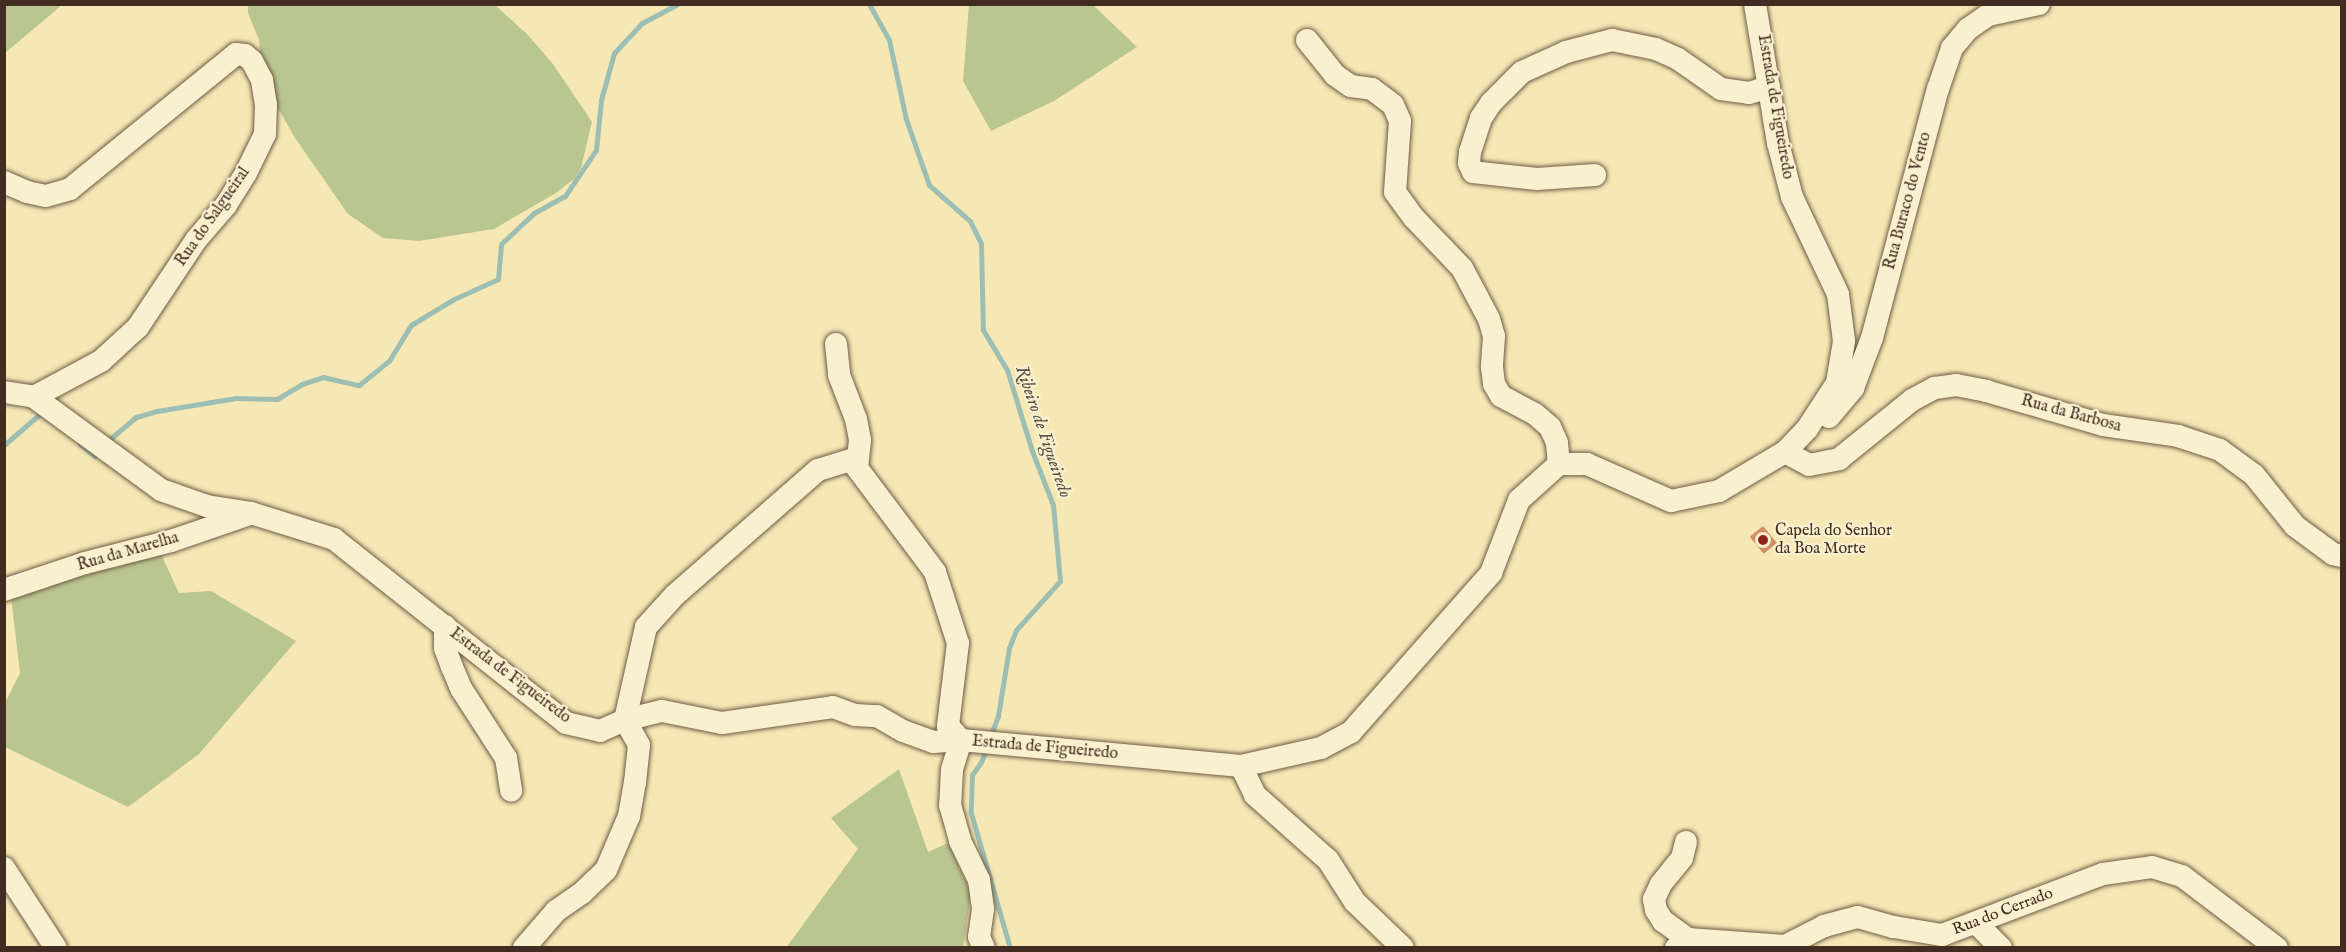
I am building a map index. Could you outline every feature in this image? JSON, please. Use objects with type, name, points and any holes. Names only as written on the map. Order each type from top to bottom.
[{"type":"street","name":"Estrada de Figueiredo","points":[[4,392],[34,397],[161,490],[207,506],[251,513],[334,539],[566,723],[600,731],[625,720],[662,711],[722,723],[833,706],[855,715],[877,716],[903,731],[933,742],[968,740],[1241,766],[1320,748],[1351,732],[1491,573],[1519,500],[1559,464],[1587,464],[1671,501],[1719,491],[1785,452],[1807,429],[1837,383],[1844,341],[1838,294],[1792,197],[1778,143],[1755,4]]},
{"type":"street","name":"Rua Buraco do Vento","points":[[1807,429],[1821,427],[1853,388],[1872,338],[1938,89],[1952,48],[1968,29],[1988,15],[2039,4]]},
{"type":"street","points":[[1307,40],[1335,75],[1351,86],[1372,89],[1393,105],[1400,120],[1395,192],[1414,218],[1462,268],[1489,319],[1494,336],[1495,353],[1492,367],[1494,384],[1501,396],[1535,414],[1550,427],[1557,443],[1559,464]]},
{"type":"street","points":[[1595,175],[1537,179],[1473,172],[1469,163],[1470,152],[1481,118],[1491,102],[1522,72],[1541,61],[1566,52],[1612,40],[1663,52],[1678,59],[1721,89],[1749,93],[1769,87]]},
{"type":"street","name":"Rua do Salgueiral","points":[[4,182],[27,192],[46,196],[70,189],[236,54],[245,55],[252,61],[262,80],[266,105],[265,134],[246,173],[226,205],[196,240],[138,327],[101,361],[34,397]]},
{"type":"street","points":[[836,344],[839,375],[856,419],[860,440],[856,467]]},
{"type":"street","name":"Rua da Barbosa","points":[[1785,452],[1809,465],[1839,459],[1912,400],[1935,388],[1956,386],[1986,391],[2103,425],[2178,436],[2220,450],[2254,475],[2295,526],[2333,554],[2342,556]]},
{"type":"street","points":[[524,948],[556,911],[582,893],[606,870],[629,816],[639,746],[625,720],[646,627],[675,595],[818,470],[851,460],[856,467]]},
{"type":"street","name":"Estrada de Figueiredo","points":[[856,467],[935,572],[958,643],[948,726],[968,740]]},
{"type":"street","name":"Rua da Marelha","points":[[4,590],[85,563],[171,540],[251,513]]},
{"type":"street","points":[[445,626],[445,648],[452,667],[462,690],[506,758],[511,791]]},
{"type":"street","points":[[968,740],[952,770],[950,805],[960,841],[979,880],[983,909],[979,937],[984,948]]},
{"type":"street","points":[[1241,766],[1255,795],[1328,860],[1356,902],[1403,948]]},
{"type":"street","points":[[1685,945],[1663,921],[1656,910],[1654,899],[1661,884],[1682,858],[1686,842]]},
{"type":"street","name":"Rua do Cerrado","points":[[1685,945],[1785,946],[1824,926],[1858,917],[1894,927],[1942,935],[2103,874],[2152,867],[2182,876],[2277,948]]},
{"type":"street","points":[[4,868],[56,948]]},
{"type":"street","points":[[1976,923],[2001,948]]},
{"type":"green space","points":[[5,4],[62,4],[62,5],[5,53]]},
{"type":"green space","points":[[248,4],[495,5],[528,35],[553,64],[592,122],[581,168],[575,178],[556,193],[494,229],[419,241],[383,238],[348,214],[295,138],[262,80],[259,40],[248,13]]},
{"type":"green space","points":[[969,5],[1093,5],[1137,47],[1054,101],[991,131],[963,81]]},
{"type":"green space","points":[[161,554],[179,593],[211,591],[296,641],[199,754],[128,807],[5,747],[4,705],[20,673],[11,597],[125,562]]},
{"type":"green space","points":[[899,769],[928,852],[948,843],[971,893],[963,947],[786,948],[858,849],[831,818]]},
{"type":"building","name":"Capela do Senhor da Boa Morte","points":[[1763,526],[1777,543],[1764,554],[1750,537]]},
{"type":"waterway","points":[[105,443],[136,417],[157,411],[236,398],[277,399],[302,384],[323,377],[359,385],[389,361],[411,325],[454,299],[498,279],[501,244],[534,213],[565,196],[596,150],[601,100],[614,53],[642,23],[677,4]]},
{"type":"waterway","name":"Ribeiro de Figueiredo","points":[[869,4],[889,40],[906,119],[929,185],[970,221],[981,244],[983,330],[1007,370],[1032,451],[1053,505],[1060,581],[1016,630],[1009,648],[998,716],[990,737]]},
{"type":"waterway","points":[[4,445],[41,413],[44,416]]},
{"type":"waterway","points":[[80,444],[95,456],[100,450]]},
{"type":"waterway","name":"Ribeiro de Figueiredo","points":[[986,749],[972,775],[971,813],[1010,948]]},
{"type":"place","name":"Capela do Senhor da Boa Morte","points":[[1763,540]]}]
